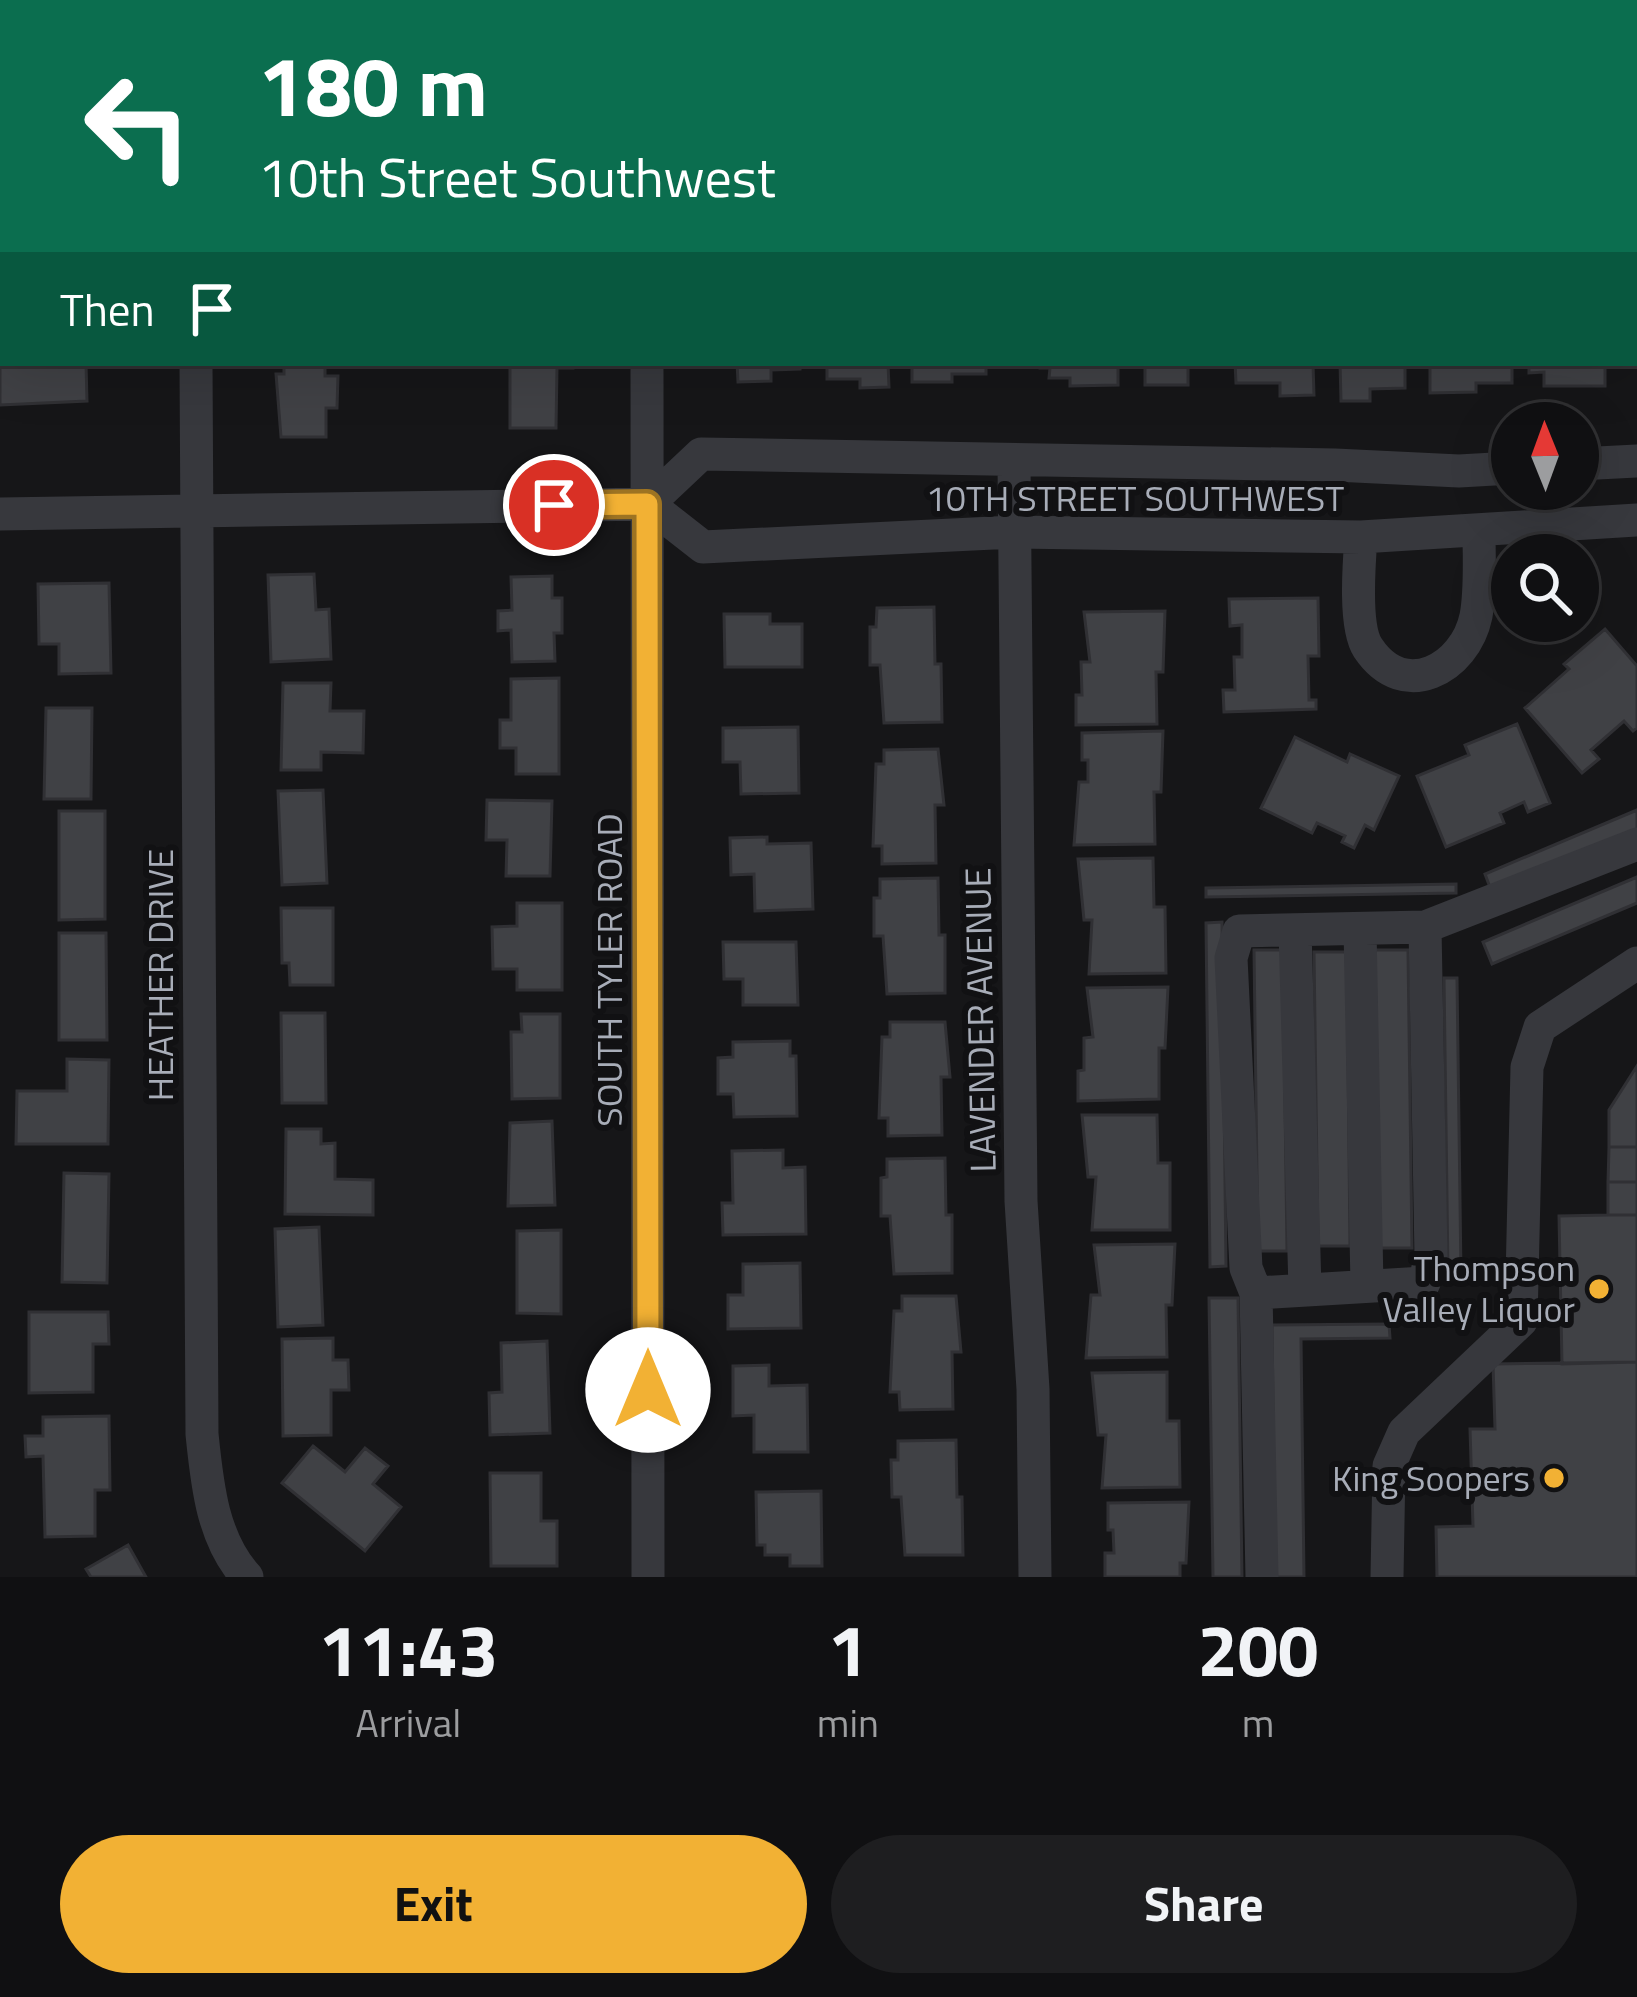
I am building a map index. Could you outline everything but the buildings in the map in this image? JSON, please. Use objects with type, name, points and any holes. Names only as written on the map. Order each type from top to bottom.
[{"type":"street","name":"HEATHER DRIVE","points":[[196,366],[202,1434],[208,1498],[248,1577]]},
{"type":"street","name":"SOUTH TYLER ROAD","points":[[647,366],[648,1577]]},
{"type":"street","name":"10TH STREET SOUTHWEST","points":[[1491,469],[701,454],[647,504],[703,547],[1014,532],[1361,537],[1637,520]]},
{"type":"street","points":[[1599,463],[1637,461]]},
{"type":"street","name":"LAVENDER AVENUE","points":[[1014,462],[1022,1202],[1033,1389],[1035,1577]]},
{"type":"street","points":[[0,514],[647,504]]},
{"type":"street","points":[[1361,537],[1357,587],[1366,646],[1396,673],[1424,676],[1453,662],[1476,619],[1479,531]]},
{"type":"street","points":[[1262,1577],[1256,1293],[1246,1268],[1232,958],[1239,931],[1425,928],[1637,844]]},
{"type":"street","points":[[1360,928],[1367,1286]]},
{"type":"street","points":[[1256,1293],[1424,1283],[1432,1257],[1425,928]]},
{"type":"street","points":[[1295,930],[1305,1290]]},
{"type":"street","points":[[1387,1577],[1389,1466],[1403,1432],[1521,1321],[1528,1066],[1540,1027],[1637,963]]},
{"type":"place","name":"Thompson Valley Liquor","points":[[1599,1289]]},
{"type":"place","name":"King Soopers","points":[[1554,1478]]},
{"type":"route","points":[[554,505],[647,504],[648,1390]]}]
